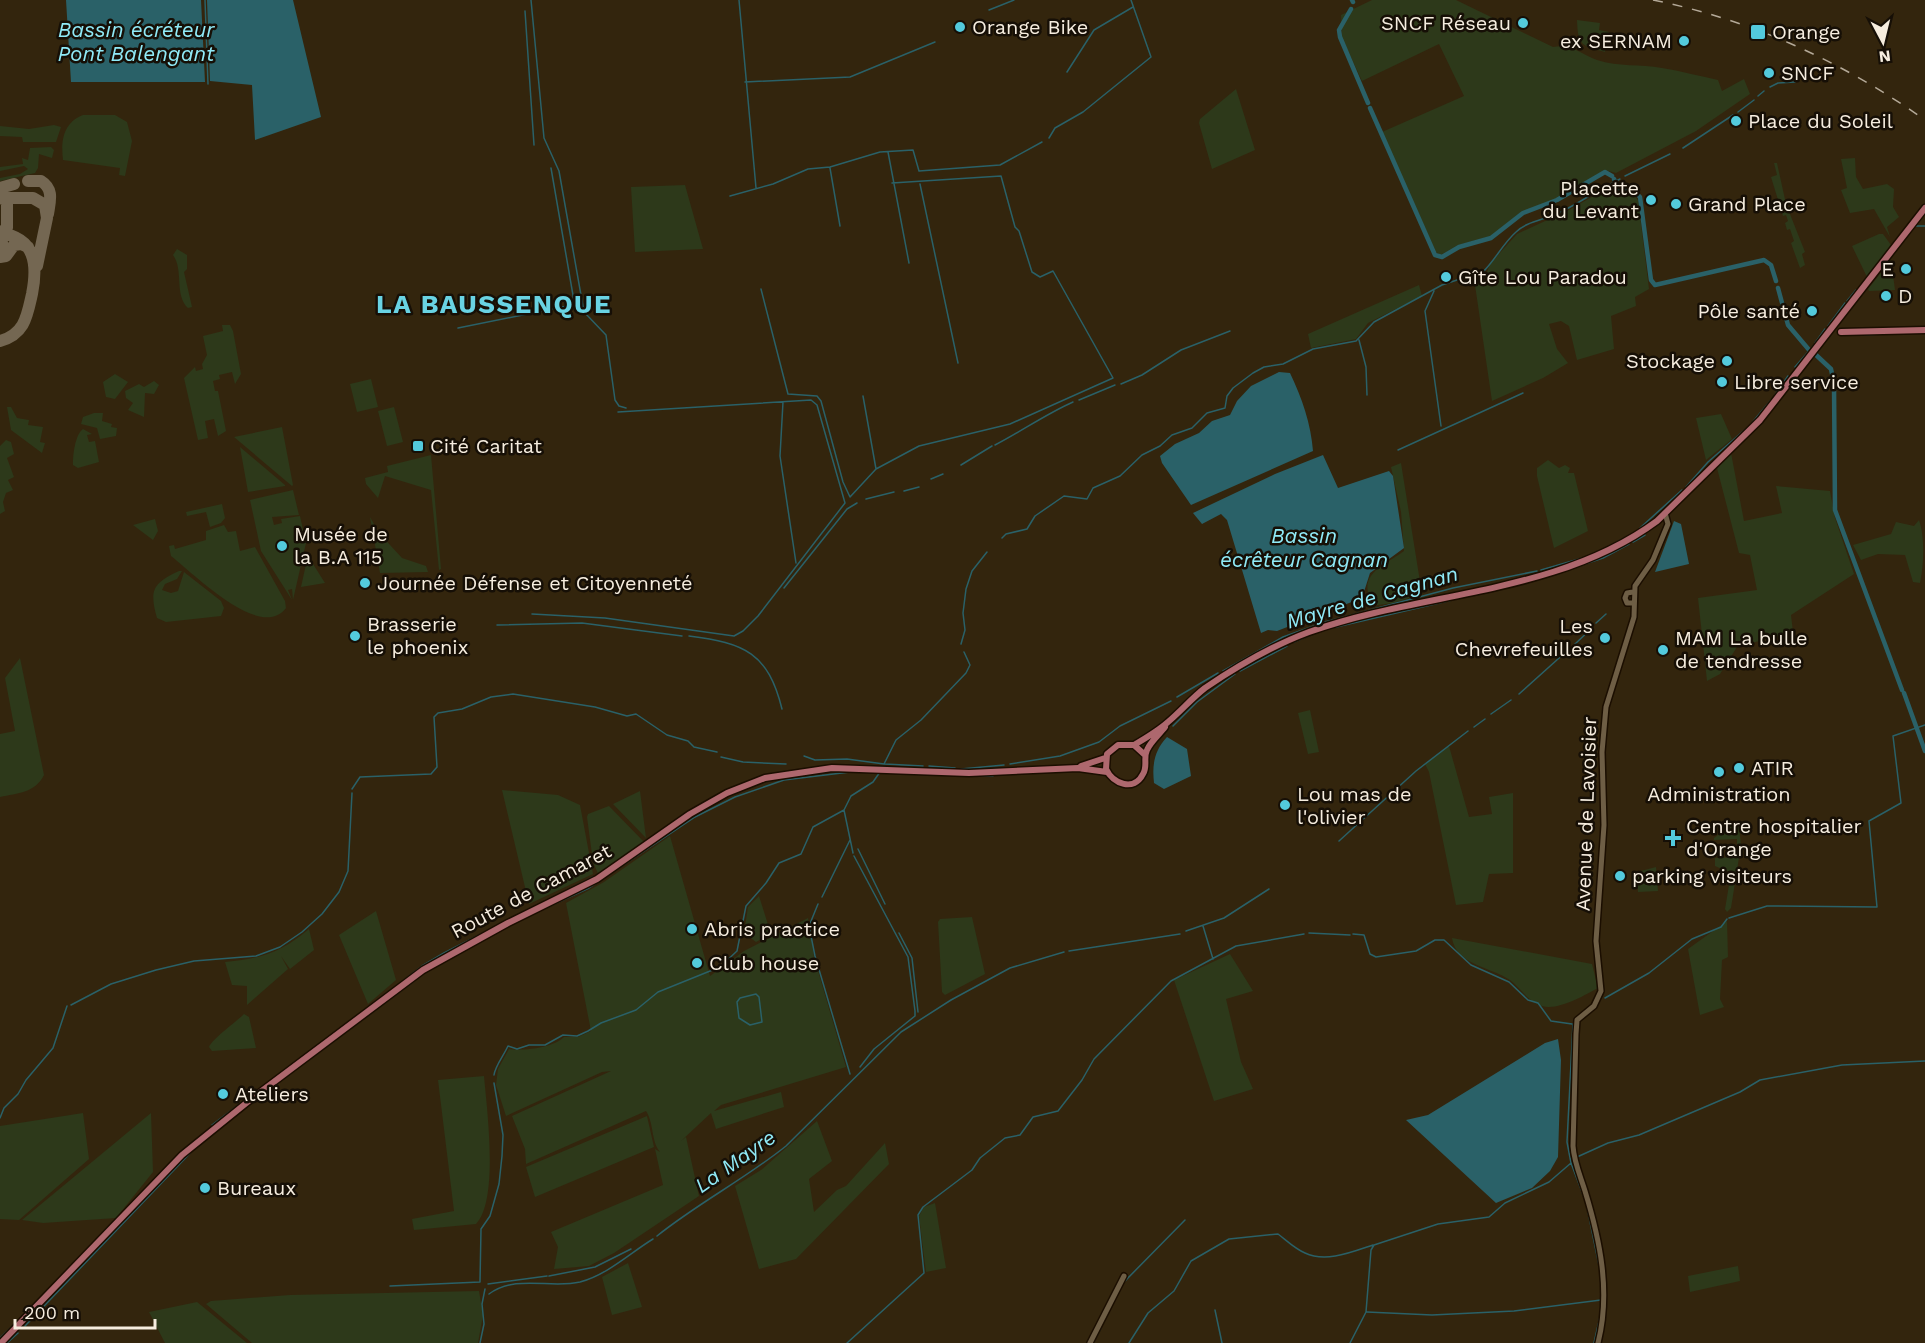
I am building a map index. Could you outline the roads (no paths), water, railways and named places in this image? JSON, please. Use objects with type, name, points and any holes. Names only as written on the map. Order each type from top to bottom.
[{"type":"main road","name":"Route de Camaret","points":[[1078,768],[1106,758],[1114,746],[1123,743],[1134,745],[1168,722],[1204,689],[1288,641],[1345,621],[1540,576],[1587,561],[1631,539],[1665,513],[1760,420],[1825,339],[1836,329],[1925,208]]},
{"type":"main road","points":[[1836,329],[1925,330]]},
{"type":"main road","name":"Route de Camaret","points":[[1,1343],[208,1132],[438,960],[597,879],[690,814],[741,787],[796,771],[874,768],[969,773],[1078,768],[1107,772],[1116,782],[1134,783],[1144,773],[1145,756],[1168,722]]},
{"type":"main road","points":[[1134,745],[1145,756]]},
{"type":"main road","points":[[1106,758],[1107,772]]},
{"type":"street","points":[[1633,592],[1637,582],[1650,568],[1668,524],[1665,513]]},
{"type":"street","name":"Avenue de Lavoisier","points":[[1598,1343],[1605,1306],[1603,1268],[1585,1189],[1574,1163],[1577,1022],[1600,996],[1596,941],[1604,825],[1603,732],[1608,698],[1634,617],[1633,603],[1637,599],[1633,592],[1628,593],[1625,598],[1628,603],[1633,603]]},
{"type":"street","points":[[1090,1343],[1124,1276]]},
{"type":"water","name":"Bassin écréteur Pont Balengant","points":[[66,0],[201,0],[205,82],[71,82]]},
{"type":"water","points":[[207,0],[293,0],[321,117],[255,140],[252,85],[210,81]]},
{"type":"water","points":[[1279,372],[1290,373],[1294,382],[1308,421],[1313,451],[1191,505],[1162,463],[1160,456],[1175,444],[1199,433],[1212,421],[1230,415],[1237,401],[1251,386]]},
{"type":"water","name":"Bassin écrêteur Cagnan","points":[[1323,455],[1338,488],[1389,471],[1393,476],[1404,548],[1370,573],[1362,598],[1277,631],[1268,630],[1261,633],[1227,520],[1221,514],[1202,524],[1193,513],[1275,474]]},
{"type":"water","points":[[1674,521],[1681,524],[1689,564],[1655,572]]},
{"type":"water","points":[[1167,737],[1187,749],[1191,776],[1164,789],[1154,783],[1153,770],[1157,753]]},
{"type":"water","points":[[1558,1039],[1561,1060],[1558,1157],[1550,1171],[1532,1188],[1496,1203],[1406,1120],[1428,1115],[1545,1043]]},
{"type":"waterway","points":[[205,0],[208,84]]},
{"type":"waterway","points":[[531,0],[544,138],[559,171],[584,312],[606,335],[615,400],[619,406],[626,408]]},
{"type":"waterway","points":[[739,0],[756,188]]},
{"type":"waterway","points":[[989,10],[1014,0]]},
{"type":"waterway","points":[[1049,138],[1055,128],[1083,112],[1151,57],[1131,0]]},
{"type":"waterway","points":[[1067,72],[1094,30],[1133,7]]},
{"type":"waterway","points":[[1351,9],[1339,30],[1340,37],[1368,103]]},
{"type":"waterway","points":[[525,11],[534,145]]},
{"type":"waterway","points":[[745,82],[850,77],[935,42]]},
{"type":"waterway","points":[[1770,87],[1778,83],[1795,82]]},
{"type":"waterway","points":[[1758,96],[1764,91]]},
{"type":"waterway","points":[[1738,112],[1754,100]]},
{"type":"waterway","points":[[1370,108],[1435,255],[1442,257],[1459,247],[1491,238],[1523,213],[1557,200],[1605,172],[1612,176]]},
{"type":"waterway","points":[[1683,148],[1733,115]]},
{"type":"waterway","points":[[730,196],[773,184],[808,169],[830,167],[880,152],[913,150],[919,171],[1000,165],[1042,142]]},
{"type":"waterway","points":[[888,152],[909,263]]},
{"type":"waterway","points":[[1625,176],[1670,154]]},
{"type":"waterway","points":[[458,328],[567,306],[574,301],[551,168]]},
{"type":"waterway","points":[[830,168],[840,226]]},
{"type":"waterway","points":[[876,469],[919,446],[1010,424],[1113,378],[1053,271],[1040,277],[1032,272],[1019,231],[1015,227],[1001,176],[892,183]]},
{"type":"waterway","points":[[1614,179],[1619,189],[1632,189],[1640,197],[1651,280],[1655,285],[1764,260],[1771,265],[1776,281]]},
{"type":"waterway","points":[[1609,185],[1620,179]]},
{"type":"waterway","points":[[920,184],[958,363]]},
{"type":"waterway","points":[[1002,538],[1006,534],[1027,529],[1035,516],[1064,496],[1087,499],[1093,488],[1120,476],[1142,455],[1160,446],[1172,435],[1192,428],[1207,413],[1225,408],[1227,396],[1233,388],[1253,373],[1264,367],[1283,364],[1313,349],[1356,341],[1374,322],[1442,285],[1463,278],[1469,282],[1489,266],[1520,228],[1564,210],[1607,187]]},
{"type":"waterway","name":"Mayre de Cagnan","points":[[1916,226],[1925,226]]},
{"type":"waterway","points":[[1778,288],[1788,325],[1810,351]]},
{"type":"waterway","points":[[761,289],[788,394],[817,396],[821,401],[843,482],[850,497],[876,469],[863,396]]},
{"type":"waterway","name":"Mayre de Cagnan","points":[[1847,301],[1856,290]]},
{"type":"waterway","points":[[1434,291],[1425,311],[1441,426]]},
{"type":"waterway","name":"Mayre de Cagnan","points":[[1828,326],[1845,303]]},
{"type":"waterway","name":"Mayre de Cagnan","points":[[1815,343],[1825,329]]},
{"type":"waterway","points":[[1121,384],[1142,375],[1181,350],[1230,331]]},
{"type":"waterway","points":[[1890,334],[1913,333]]},
{"type":"waterway","points":[[1864,335],[1882,334]]},
{"type":"waterway","points":[[1359,340],[1366,367],[1367,395]]},
{"type":"waterway","name":"Mayre de Cagnan","points":[[1795,367],[1814,345]]},
{"type":"waterway","points":[[1815,354],[1831,369],[1834,383],[1835,510],[1902,690]]},
{"type":"waterway","name":"Mayre de Cagnan","points":[[1775,395],[1788,376]]},
{"type":"waterway","points":[[1079,400],[1115,385]]},
{"type":"waterway","points":[[1398,450],[1523,393]]},
{"type":"waterway","points":[[532,614],[605,618],[734,636],[743,631],[758,616],[845,503],[817,405],[811,400],[618,412]]},
{"type":"waterway","name":"Mayre de Cagnan","points":[[1751,424],[1771,400]]},
{"type":"waterway","points":[[783,402],[780,456],[796,563]]},
{"type":"waterway","points":[[995,445],[1073,402]]},
{"type":"waterway","name":"Mayre de Cagnan","points":[[1686,487],[1708,462],[1748,427]]},
{"type":"waterway","points":[[961,465],[992,446]]},
{"type":"waterway","points":[[931,479],[943,474]]},
{"type":"waterway","points":[[904,491],[919,487]]},
{"type":"waterway","name":"Mayre de Cagnan","points":[[1640,528],[1682,490]]},
{"type":"waterway","points":[[866,499],[894,492]]},
{"type":"waterway","points":[[784,588],[847,509],[857,503]]},
{"type":"waterway","points":[[1633,542],[1645,535]]},
{"type":"waterway","name":"Mayre de Cagnan","points":[[1612,545],[1621,540]]},
{"type":"waterway","points":[[1554,574],[1603,558],[1629,544]]},
{"type":"waterway","points":[[961,644],[965,630],[963,613],[966,589],[972,571],[987,552]]},
{"type":"waterway","name":"Mayre de Cagnan","points":[[1541,570],[1586,557]]},
{"type":"waterway","name":"Mayre de Cagnan","points":[[1223,671],[1283,637],[1325,622],[1453,588],[1537,571]]},
{"type":"waterway","points":[[1336,627],[1452,600]]},
{"type":"waterway","points":[[1596,623],[1606,614]]},
{"type":"waterway","points":[[497,625],[582,623],[682,636]]},
{"type":"waterway","points":[[1575,644],[1592,628]]},
{"type":"waterway","points":[[1294,642],[1315,633]]},
{"type":"waterway","points":[[689,636],[725,642],[751,654],[769,675],[782,709]]},
{"type":"waterway","points":[[1240,671],[1287,646]]},
{"type":"waterway","points":[[1519,694],[1568,650]]},
{"type":"waterway","points":[[884,764],[896,740],[921,720],[966,673],[970,665],[964,652]]},
{"type":"waterway","name":"Mayre de Cagnan","points":[[1177,697],[1218,673]]},
{"type":"waterway","points":[[1173,726],[1197,702],[1235,674]]},
{"type":"waterway","points":[[1904,693],[1925,751]]},
{"type":"waterway","points":[[352,789],[360,777],[431,774],[437,767],[434,717],[438,713],[462,709],[491,697],[513,694],[595,707],[627,716],[636,714],[667,735],[688,741],[694,747],[717,752]]},
{"type":"waterway","points":[[1491,714],[1511,700]]},
{"type":"waterway","name":"Mayre de Cagnan","points":[[1010,764],[1060,756],[1099,742],[1120,726],[1171,701]]},
{"type":"waterway","points":[[1474,727],[1485,719]]},
{"type":"waterway","points":[[1729,918],[1767,906],[1877,907],[1869,821],[1901,803],[1893,736],[1925,725]]},
{"type":"waterway","points":[[1339,841],[1416,771],[1468,731]]},
{"type":"waterway","points":[[804,756],[815,760],[847,759],[884,764]]},
{"type":"waterway","points":[[721,757],[743,762],[786,764]]},
{"type":"waterway","name":"Mayre de Cagnan","points":[[885,764],[923,766]]},
{"type":"waterway","name":"Mayre de Cagnan","points":[[961,769],[1004,765]]},
{"type":"waterway","name":"Mayre de Cagnan","points":[[929,766],[955,768]]},
{"type":"waterway","points":[[543,909],[589,888],[695,817],[735,797],[784,780],[850,772]]},
{"type":"waterway","name":"Mayre de Cagnan","points":[[494,1075],[508,1046],[517,1049],[529,1045],[545,1045],[563,1035],[577,1036],[601,1023],[636,1010],[658,992],[720,967],[737,951],[746,906],[766,883],[779,863],[801,854],[813,827],[844,810],[851,796],[873,782],[880,772]]},
{"type":"waterway","points":[[919,774],[993,776]]},
{"type":"waterway","points":[[71,1005],[111,984],[156,970],[194,961],[256,956],[280,947],[302,932],[322,914],[339,892],[348,871],[352,793]]},
{"type":"waterway","name":"La Mayre","points":[[844,810],[853,853]]},
{"type":"waterway","points":[[822,897],[850,840]]},
{"type":"waterway","points":[[858,849],[885,904]]},
{"type":"waterway","name":"La Mayre","points":[[854,856],[908,957],[915,1011],[915,1016],[874,1049],[860,1067]]},
{"type":"waterway","points":[[390,991],[422,966],[444,953],[593,877]]},
{"type":"waterway","points":[[1186,931],[1224,918],[1269,889]]},
{"type":"waterway","points":[[818,904],[809,926],[815,956],[850,1074]]},
{"type":"waterway","points":[[1605,998],[1649,973],[1692,939],[1721,927],[1727,919]]},
{"type":"waterway","points":[[1203,926],[1213,959]]},
{"type":"waterway","name":"La Mayre","points":[[899,933],[912,958],[918,1012]]},
{"type":"waterway","points":[[1309,933],[1350,935]]},
{"type":"waterway","points":[[1069,951],[1180,934]]},
{"type":"waterway","points":[[847,1343],[924,1273],[918,1215],[923,1207],[972,1170],[980,1158],[1005,1138],[1020,1135],[1033,1117],[1058,1111],[1082,1080],[1094,1059],[1171,981],[1236,946],[1304,934]]},
{"type":"waterway","points":[[1353,934],[1364,935],[1370,954],[1376,957],[1416,951],[1435,940],[1444,940],[1471,965],[1509,982],[1528,1000],[1538,1003],[1551,1021],[1572,1024]]},
{"type":"waterway","name":"La Mayre","points":[[657,1236],[786,1146],[901,1032],[951,1000],[1010,968],[1064,952]]},
{"type":"waterway","points":[[252,1102],[414,981]]},
{"type":"waterway","points":[[756,994],[759,997],[762,1022],[750,1025],[739,1018],[737,1002],[740,998],[756,994]]},
{"type":"waterway","points":[[0,1118],[4,1108],[18,1094],[26,1080],[53,1048],[67,1006]]},
{"type":"waterway","points":[[1579,1021],[1592,1011]]},
{"type":"waterway","points":[[1350,1343],[1366,1312],[1371,1250],[1374,1245],[1438,1224],[1489,1217],[1505,1203],[1549,1182],[1571,1163],[1567,1142],[1573,1024]]},
{"type":"waterway","points":[[1577,1157],[1608,1143],[1639,1135],[1740,1092],[1760,1080],[1842,1065],[1925,1061]]},
{"type":"waterway","points":[[212,1125],[291,1065]]},
{"type":"waterway","name":"Mayre de Cagnan","points":[[390,1286],[480,1282],[481,1229],[490,1216],[499,1184],[502,1156],[503,1135],[494,1083]]},
{"type":"waterway","points":[[25,1326],[194,1149]]},
{"type":"waterway","points":[[1571,1163],[1584,1197]]},
{"type":"waterway","points":[[1587,1207],[1599,1265]]},
{"type":"waterway","points":[[1125,1281],[1185,1220]]},
{"type":"waterway","points":[[91,1246],[108,1227]]},
{"type":"waterway","points":[[1129,1343],[1148,1313],[1174,1291],[1191,1261],[1229,1239],[1278,1234],[1301,1251],[1322,1257],[1339,1255],[1373,1245]]},
{"type":"waterway","points":[[489,1294],[500,1288],[522,1283],[569,1284],[590,1279],[653,1239]]},
{"type":"waterway","name":"La Mayre","points":[[549,1276],[595,1267],[631,1249]]},
{"type":"waterway","name":"La Mayre","points":[[488,1284],[547,1276]]},
{"type":"waterway","name":"La Mayre","points":[[480,1343],[484,1324],[482,1304],[485,1289]]},
{"type":"waterway","points":[[1367,1312],[1432,1315],[1514,1311],[1601,1300]]},
{"type":"waterway","points":[[1215,1310],[1222,1343]]},
{"type":"waterway","points":[[1594,1343],[1600,1317]]},
{"type":"waterway","points":[[0,1338],[21,1318]]},
{"type":"waterway","points":[[1093,1343],[1101,1328]]},
{"type":"waterway","points":[[7,1343],[18,1333]]},
{"type":"railway","points":[[1653,0],[1726,19],[1761,31],[1829,62],[1894,99],[1925,120]]},
{"type":"place","name":"SNCF Réseau","points":[[1523,23]]},
{"type":"place","name":"Orange Bike","points":[[960,27]]},
{"type":"place","name":"Orange","points":[[1758,32]]},
{"type":"place","name":"ex SERNAM","points":[[1684,41]]},
{"type":"place","name":"SNCF","points":[[1769,73]]},
{"type":"place","name":"Place du Soleil","points":[[1736,121]]},
{"type":"place","name":"Placette du Levant","points":[[1651,200]]},
{"type":"place","name":"Grand Place","points":[[1676,204]]},
{"type":"place","name":"E","points":[[1906,269]]},
{"type":"place","name":"Gîte Lou Paradou","points":[[1446,277]]},
{"type":"place","name":"D","points":[[1886,296]]},
{"type":"place","name":"Pôle santé","points":[[1812,311]]},
{"type":"place","name":"Stockage","points":[[1727,361]]},
{"type":"place","name":"Libre service","points":[[1722,382]]},
{"type":"place","name":"Cité Caritat","points":[[418,446]]},
{"type":"place","name":"Musée de la B.A 115","points":[[282,546]]},
{"type":"place","name":"Journée Défense et Citoyenneté","points":[[365,583]]},
{"type":"place","name":"Brasserie le phoenix","points":[[355,636]]},
{"type":"place","name":"Les Chevrefeuilles","points":[[1605,638]]},
{"type":"place","name":"MAM La bulle de tendresse","points":[[1663,650]]},
{"type":"place","name":"ATIR","points":[[1739,768]]},
{"type":"place","name":"Administration","points":[[1719,772]]},
{"type":"place","name":"Lou mas de l'olivier","points":[[1285,805]]},
{"type":"place","name":"Centre hospitalier d'Orange","points":[[1673,838]]},
{"type":"place","name":"parking visiteurs","points":[[1620,876]]},
{"type":"place","name":"Abris practice","points":[[692,929]]},
{"type":"place","name":"Club house","points":[[697,963]]},
{"type":"place","name":"Ateliers","points":[[223,1094]]},
{"type":"place","name":"Bureaux","points":[[205,1188]]},
{"type":"district","name":"LA BAUSSENQUE","points":[[494,304]]}]
